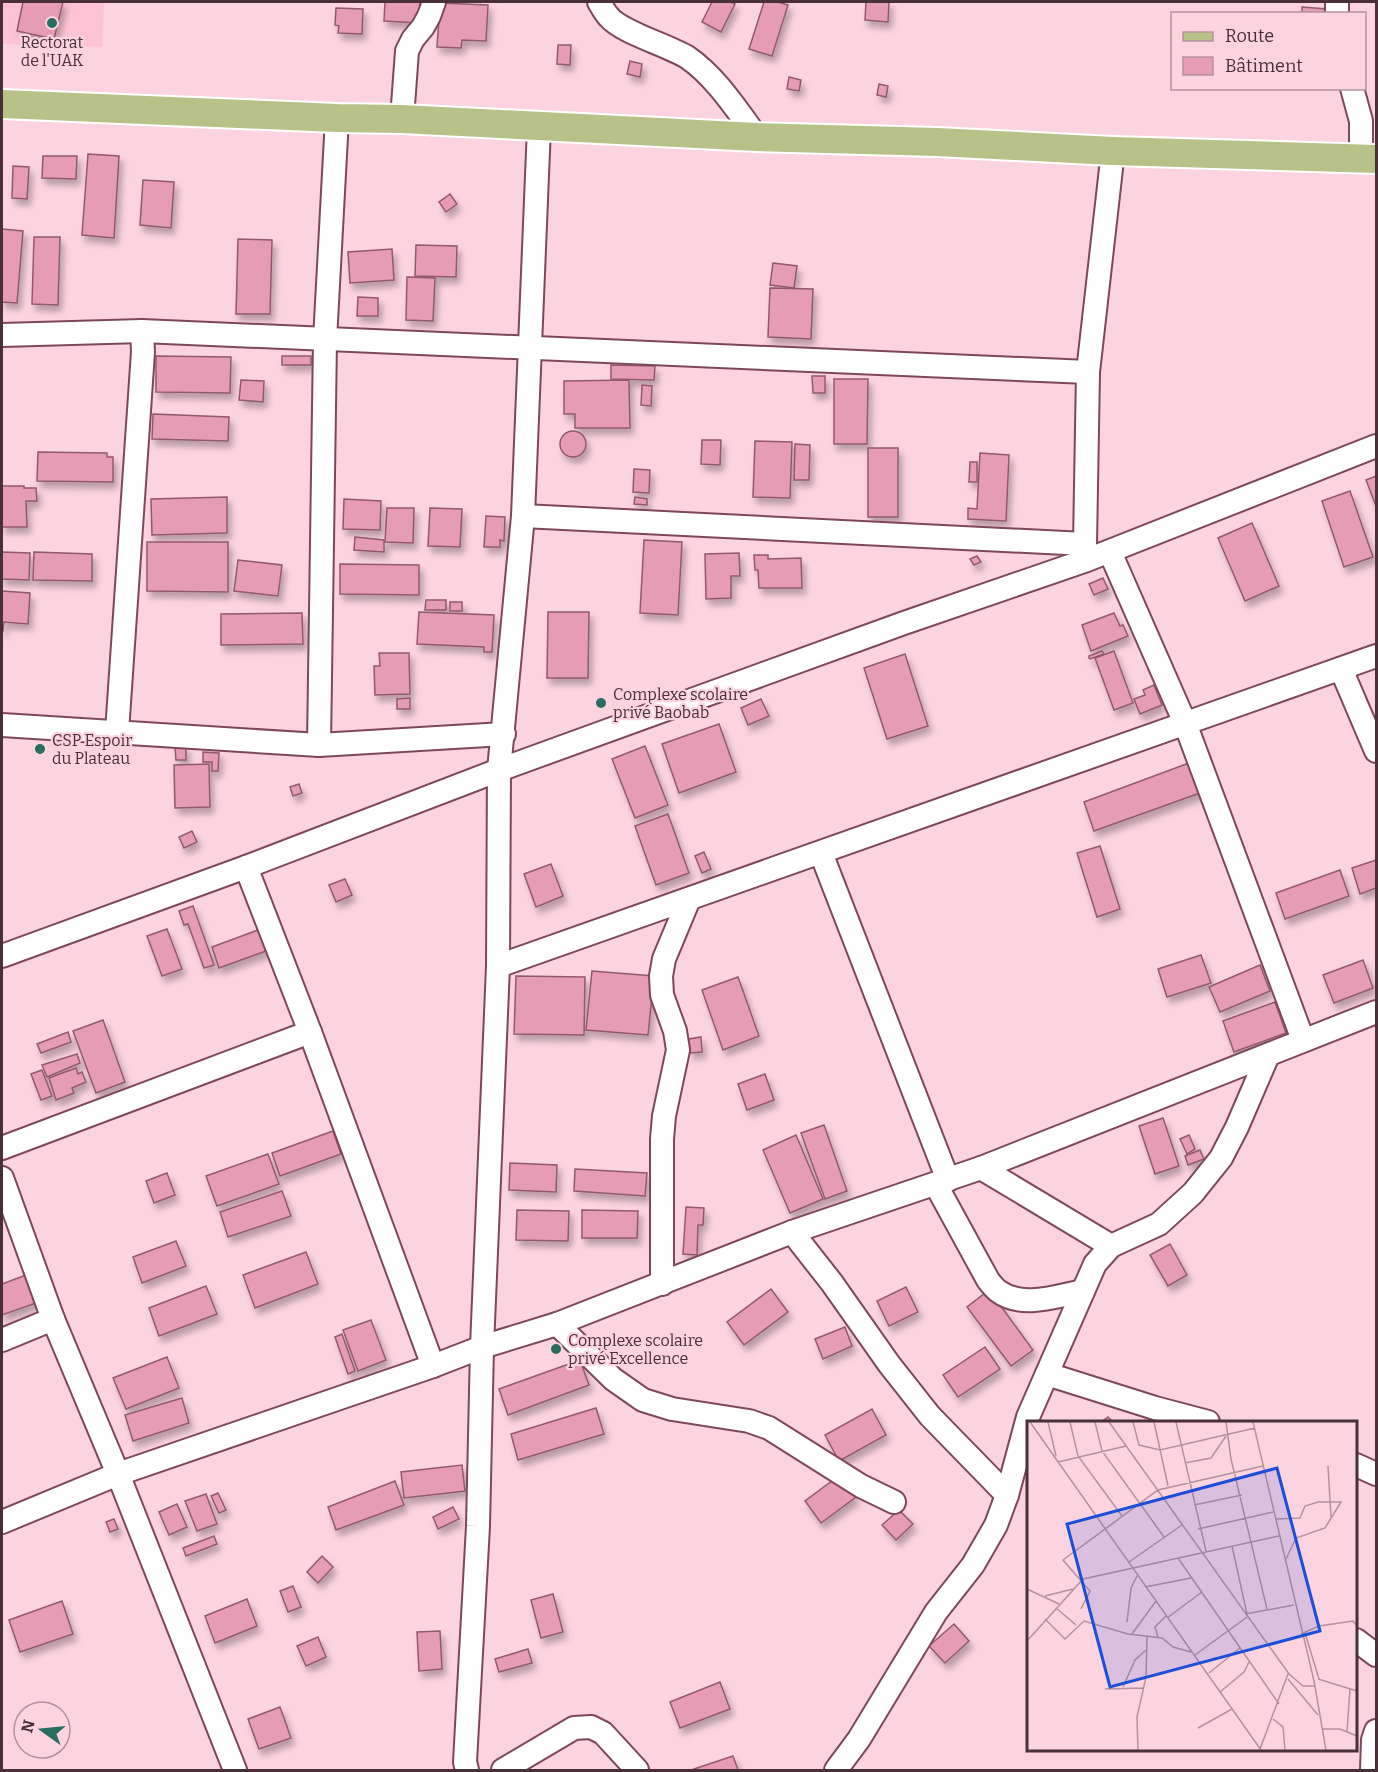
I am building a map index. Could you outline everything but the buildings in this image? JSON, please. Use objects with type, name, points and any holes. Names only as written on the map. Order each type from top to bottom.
[{"type":"main road","points":[[2,104],[402,119],[757,137],[1369,159]]},
{"type":"street","points":[[402,119],[407,51],[423,27],[434,2]]},
{"type":"street","points":[[599,2],[610,19],[688,58],[713,79],[757,137]]},
{"type":"street","points":[[1353,90],[1369,121],[1369,159]]},
{"type":"street","points":[[319,745],[325,340],[337,118]]},
{"type":"street","points":[[467,1770],[465,1762],[478,1526],[482,1347],[498,966],[500,770],[524,516],[539,127]]},
{"type":"street","points":[[1086,552],[1088,372],[1113,151]]},
{"type":"street","points":[[117,732],[143,352],[142,331]]},
{"type":"street","points":[[2,335],[142,331],[1088,372]]},
{"type":"street","points":[[524,516],[1110,552],[1377,446]]},
{"type":"street","points":[[2,957],[500,770],[904,623],[1086,552]]},
{"type":"street","points":[[1110,552],[1185,723],[1303,1040]]},
{"type":"street","points":[[498,966],[1377,656]]},
{"type":"street","points":[[1341,669],[1377,751]]},
{"type":"street","points":[[2,725],[319,745],[504,734]]},
{"type":"street","points":[[821,853],[942,1182],[988,1280],[999,1292],[1016,1300],[1034,1300],[1083,1292]]},
{"type":"street","points":[[246,867],[310,1032],[433,1366]]},
{"type":"street","points":[[662,1284],[662,1139],[664,1116],[678,1050],[675,1031],[662,994],[661,976],[664,959],[689,899]]},
{"type":"street","points":[[2,1522],[118,1474],[482,1347],[557,1324],[792,1232],[981,1168],[1377,1012]]},
{"type":"street","points":[[2,1148],[310,1032]]},
{"type":"street","points":[[836,1770],[858,1740],[936,1612],[973,1565],[996,1525],[1007,1496],[1028,1417],[1095,1264],[1111,1246],[1159,1224],[1200,1185],[1221,1158],[1268,1055]]},
{"type":"street","points":[[981,1168],[1111,1246]]},
{"type":"street","points":[[2,1178],[53,1319],[118,1474],[236,1770]]},
{"type":"street","points":[[792,1232],[930,1416],[1007,1496]]},
{"type":"street","points":[[2,1340],[53,1319]]},
{"type":"street","points":[[557,1324],[613,1379],[643,1400],[672,1409],[749,1421],[769,1428],[861,1486],[894,1502]]},
{"type":"street","points":[[1047,1374],[1157,1415],[1201,1421]]},
{"type":"street","points":[[1357,1465],[1377,1474]]},
{"type":"street","points":[[1357,1641],[1377,1655]]},
{"type":"street","points":[[503,1770],[574,1728],[591,1727],[603,1733],[637,1770]]},
{"type":"street","points":[[1372,1770],[1373,1740],[1377,1731]]},
{"type":"shaded area","name":"Rectorat de l'UAK","points":[[2,2],[104,2],[102,47],[2,44]]},
{"type":"place","name":"Rectorat de l'UAK","points":[[52,23]]},
{"type":"place","name":"Complexe scolaire privé Baobab","points":[[601,703]]},
{"type":"place","name":"CSP Espoir du Plateau","points":[[40,749]]},
{"type":"place","name":"Complexe scolaire privé Excellence","points":[[556,1349]]}]
